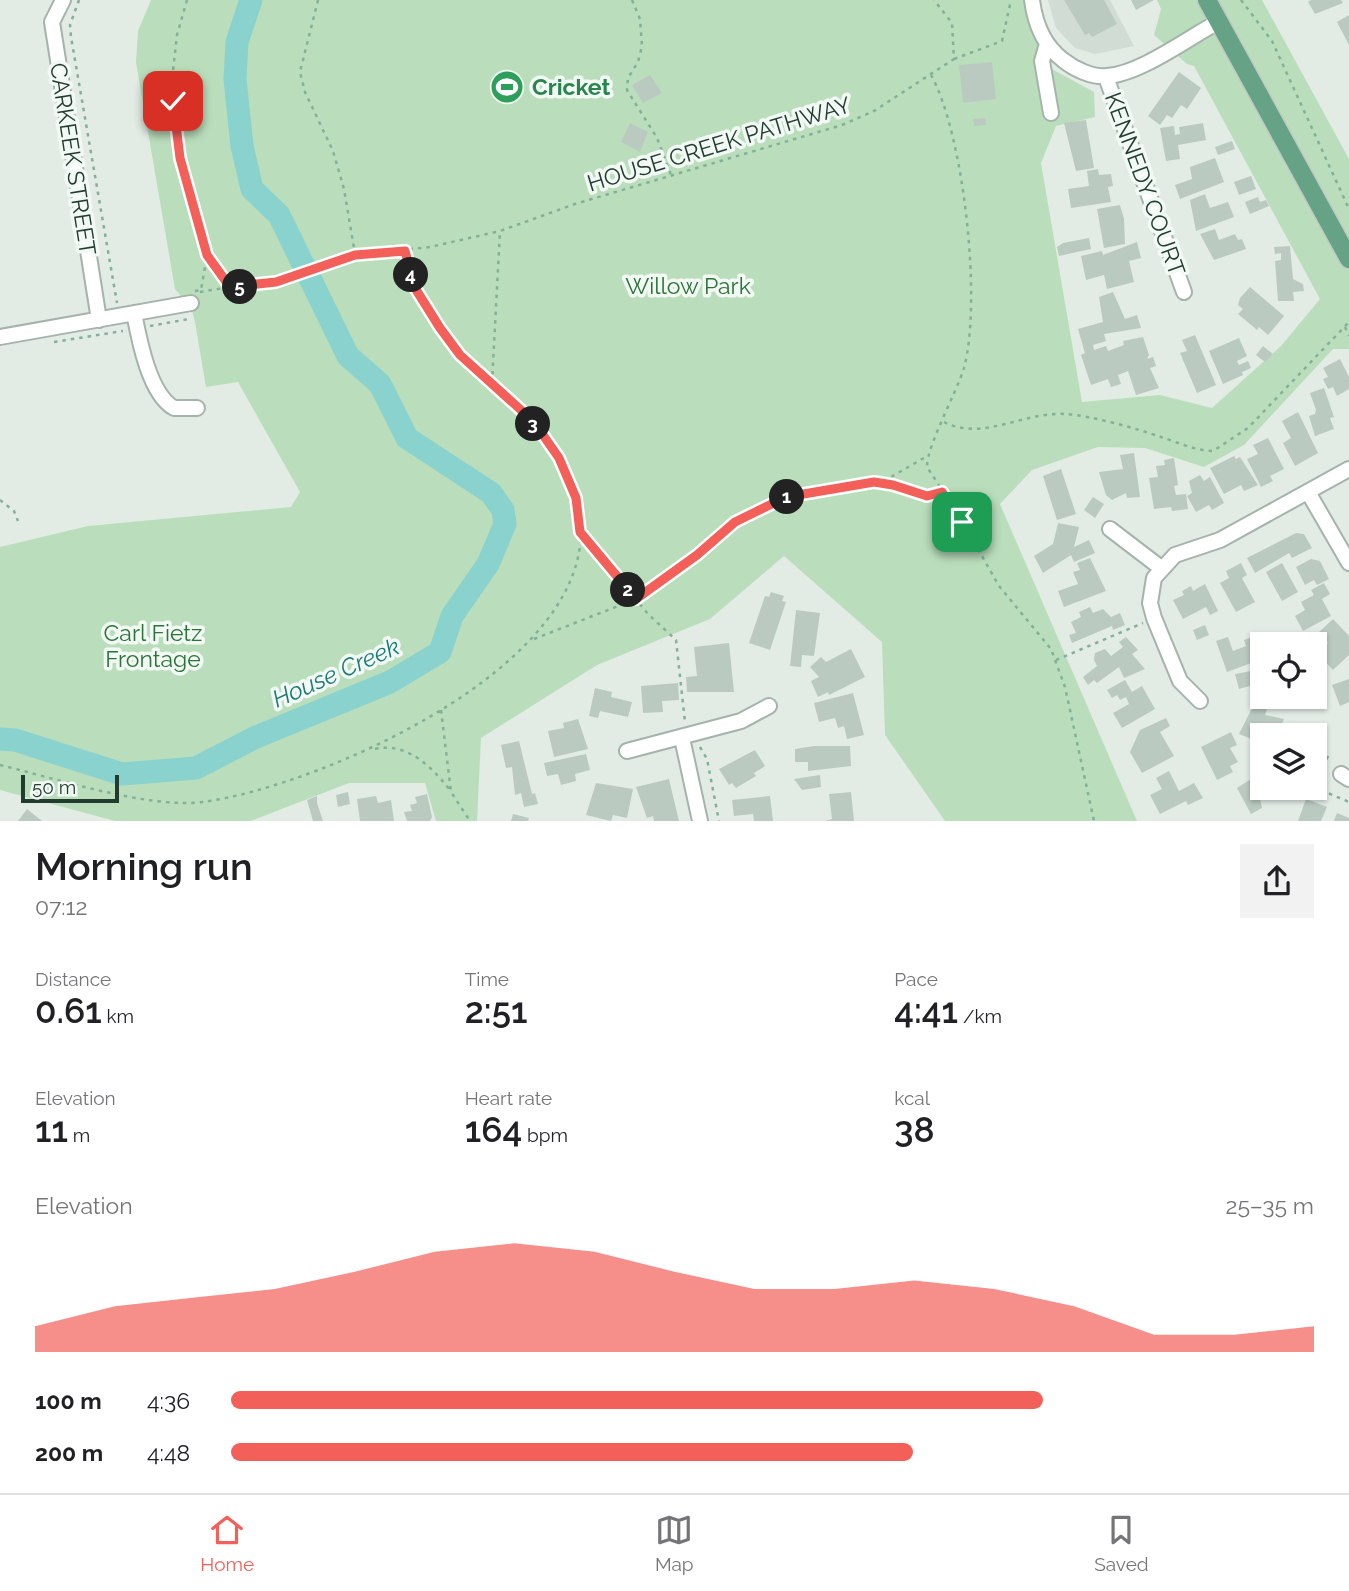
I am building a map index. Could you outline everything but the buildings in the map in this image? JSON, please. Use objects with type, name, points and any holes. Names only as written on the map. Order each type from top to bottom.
[{"type":"main road","points":[[1206,0],[1349,259]]},
{"type":"street","name":"CARKEEK STREET","points":[[62,0],[52,22],[99,320]]},
{"type":"street","points":[[1032,0],[1038,28],[1047,44],[1042,61],[1051,113]]},
{"type":"street","name":"KENNEDY COURT","points":[[1047,44],[1066,62],[1105,77],[1132,69],[1218,22]]},
{"type":"street","name":"KENNEDY COURT","points":[[1105,77],[1184,292]]},
{"type":"street","points":[[0,337],[191,303]]},
{"type":"street","points":[[134,313],[141,346],[162,396],[174,408],[197,408]]},
{"type":"street","points":[[1200,701],[1180,681],[1154,618],[1151,589],[1161,568],[1175,555],[1220,540],[1349,469]]},
{"type":"street","points":[[1308,492],[1349,563]]},
{"type":"street","points":[[1110,529],[1161,568]]},
{"type":"street","points":[[627,751],[741,721],[769,706]]},
{"type":"street","points":[[688,736],[700,821]]},
{"type":"path","points":[[79,0],[70,25],[71,37],[117,304]]},
{"type":"path","points":[[187,0],[177,35],[173,101],[180,158],[207,255],[230,287]]},
{"type":"path","points":[[318,0],[302,57],[301,79],[333,151],[344,189],[355,255]]},
{"type":"path","points":[[632,0],[640,19],[642,46],[627,82],[627,90],[657,138],[671,175]]},
{"type":"path","points":[[934,0],[952,23],[954,59]]},
{"type":"path","name":"HOUSE CREEK PATHWAY","points":[[201,290],[276,282],[355,255],[405,251],[500,231],[671,175],[842,125],[874,111],[954,59],[1002,41],[1011,0]]},
{"type":"path","points":[[1241,0],[1272,41],[1349,209]]},
{"type":"path","points":[[931,75],[944,104],[957,156],[971,284],[968,346],[944,422],[929,455],[928,471],[958,514],[999,586],[1046,642],[1056,660],[1094,821]]},
{"type":"path","points":[[492,383],[500,231]]},
{"type":"path","points":[[0,765],[136,798],[199,803],[276,788],[368,750],[441,709],[490,675],[531,640],[563,598],[578,554],[580,532],[576,498],[559,458],[536,426],[460,355],[440,328],[415,288],[405,251]]},
{"type":"path","points":[[191,303],[201,290],[207,255]]},
{"type":"path","points":[[944,422],[960,429],[976,429],[1034,417],[1066,414],[1142,430],[1213,451],[1242,433],[1349,323]]},
{"type":"path","points":[[1345,327],[1349,336]]},
{"type":"path","points":[[531,640],[636,599],[697,555],[735,522],[769,504],[793,495],[881,482],[929,455]]},
{"type":"path","points":[[881,482],[921,495],[942,492]]},
{"type":"path","points":[[0,499],[15,511],[18,521]]},
{"type":"path","points":[[580,532],[636,599],[676,640],[685,729],[706,759],[719,821]]},
{"type":"path","points":[[1056,660],[1154,618]]},
{"type":"path","points":[[441,709],[451,792]]},
{"type":"path","points":[[368,750],[386,746],[404,750],[438,775],[470,821]]},
{"type":"path","points":[[1328,756],[1321,772],[1321,786],[1328,793],[1349,802]]},
{"type":"shaded area","points":[[1048,0],[1110,0],[1134,46],[1095,54],[1075,48],[1056,28]]},
{"type":"green space","name":"Willow Park","points":[[151,0],[1035,0],[1050,68],[1094,92],[1095,117],[1056,126],[1041,163],[1082,402],[1160,395],[1212,408],[1281,346],[1320,299],[1194,66],[1187,64],[1154,35],[1161,9],[1157,0],[1262,0],[1349,159],[1349,349],[1333,349],[1244,445],[1204,467],[1145,448],[1098,447],[1032,470],[1000,504],[1137,821],[945,821],[885,735],[882,642],[784,556],[710,619],[597,665],[481,738],[477,821],[436,821],[425,783],[349,783],[251,821],[115,821],[0,790],[0,547],[88,526],[291,507],[300,492],[238,382],[206,387],[192,310],[175,289],[136,62],[138,31]]},
{"type":"waterway","name":"House Creek","points":[[0,739],[15,740],[122,774],[196,768],[256,737],[390,682],[440,652],[452,616],[488,564],[505,524],[503,510],[491,493],[407,438],[380,384],[348,356],[279,215],[252,189],[242,146],[235,79],[237,42],[251,0]]},
{"type":"place","name":"Cricket","points":[[507,87]]},
{"type":"route","points":[[173,101],[180,158],[207,255],[230,287],[276,282],[355,255],[405,251],[420,298],[460,355],[521,410],[559,458],[576,498],[580,532],[636,599],[708,547],[735,522],[793,495],[881,482],[927,496],[942,492],[962,522]]},
{"type":"park label","name":"Carl Fietz Frontage","points":[[153,646]]}]
